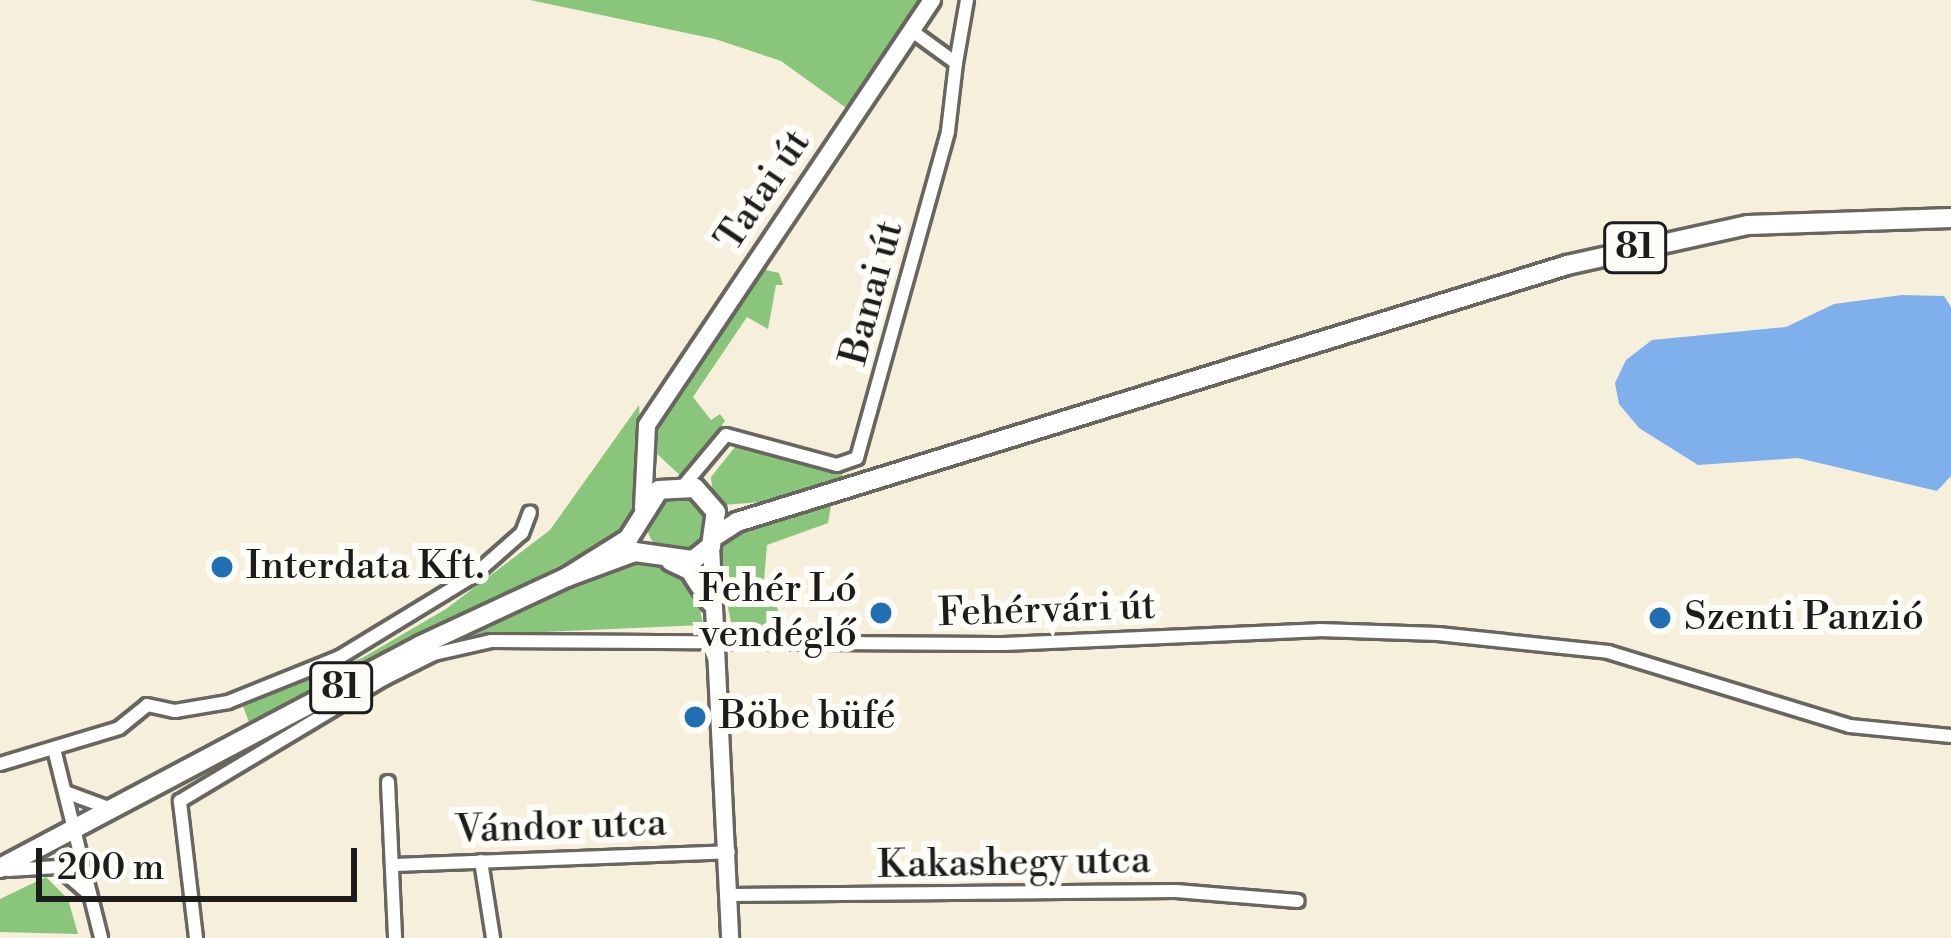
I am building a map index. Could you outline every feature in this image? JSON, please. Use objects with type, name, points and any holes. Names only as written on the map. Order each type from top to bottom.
[{"type":"main road","name":"81","points":[[0,870],[419,646],[567,577],[635,552],[665,561],[693,560],[714,540],[766,513],[1630,249],[1808,218],[1951,218]]},
{"type":"main road","name":"81","points":[[567,577],[621,545],[641,514],[677,486],[766,513]]},
{"type":"main road","points":[[708,498],[714,540]]},
{"type":"main road","points":[[641,514],[644,542],[665,561]]},
{"type":"street","name":"Tatai út","points":[[641,514],[642,438],[651,419],[932,0]]},
{"type":"street","points":[[912,31],[956,63],[967,0]]},
{"type":"street","name":"Banai út","points":[[726,435],[837,464],[857,458],[948,131],[956,63]]},
{"type":"street","points":[[651,419],[650,456],[677,486],[726,435]]},
{"type":"street","points":[[708,498],[726,435]]},
{"type":"street","points":[[0,764],[118,728],[147,705],[176,711],[228,702],[340,657],[473,576],[523,533],[530,512]]},
{"type":"street","points":[[714,540],[712,606],[719,643],[730,938]]},
{"type":"street","points":[[665,561],[689,572],[712,606]]},
{"type":"street","name":"Fehérvári út","points":[[196,938],[177,806],[208,781],[434,654],[491,641],[719,643],[1438,634],[1608,652],[1850,726],[1951,736]]},
{"type":"street","points":[[54,749],[101,938]]},
{"type":"street","points":[[388,782],[394,938]]},
{"type":"street","points":[[64,792],[95,808],[119,807]]},
{"type":"street","name":"Vándor utca","points":[[394,865],[730,852]]},
{"type":"street","points":[[481,861],[493,938]]},
{"type":"street","points":[[0,870],[58,867],[91,896]]},
{"type":"street","name":"Kakashegy utca","points":[[731,895],[1176,891],[1298,902]]},
{"type":"green space","points":[[530,0],[923,0],[849,110],[781,61],[715,39]]},
{"type":"green space","points":[[762,269],[779,273],[783,285],[776,285],[768,329],[747,317],[693,397],[711,420],[720,414],[725,421],[684,479],[656,453],[656,430]]},
{"type":"green space","points":[[639,405],[643,479],[627,531],[250,725],[243,706],[362,658],[446,609],[550,530]]},
{"type":"green space","points":[[735,447],[840,472],[849,485],[811,498],[723,505],[713,497],[711,477]]},
{"type":"green space","points":[[677,494],[698,503],[707,524],[698,545],[677,554],[656,545],[647,524],[656,503]]},
{"type":"green space","points":[[832,500],[828,523],[767,545],[764,580],[778,610],[775,633],[733,631],[717,556],[721,541],[730,531]]},
{"type":"green space","points":[[641,558],[677,570],[697,592],[703,625],[473,635],[536,599]]},
{"type":"green space","points":[[46,877],[68,899],[78,934],[0,932],[0,899]]},
{"type":"water","points":[[1902,295],[1944,296],[1951,307],[1951,476],[1937,491],[1798,458],[1698,465],[1639,428],[1619,404],[1615,383],[1626,360],[1652,340],[1786,327],[1834,304]]},
{"type":"place","name":"Interdata Kft.","points":[[222,567]]},
{"type":"place","name":"Fehér Ló vendéglő","points":[[881,613]]},
{"type":"place","name":"Szenti Panzió","points":[[1660,618]]},
{"type":"place","name":"Böbe büfé","points":[[695,717]]}]
